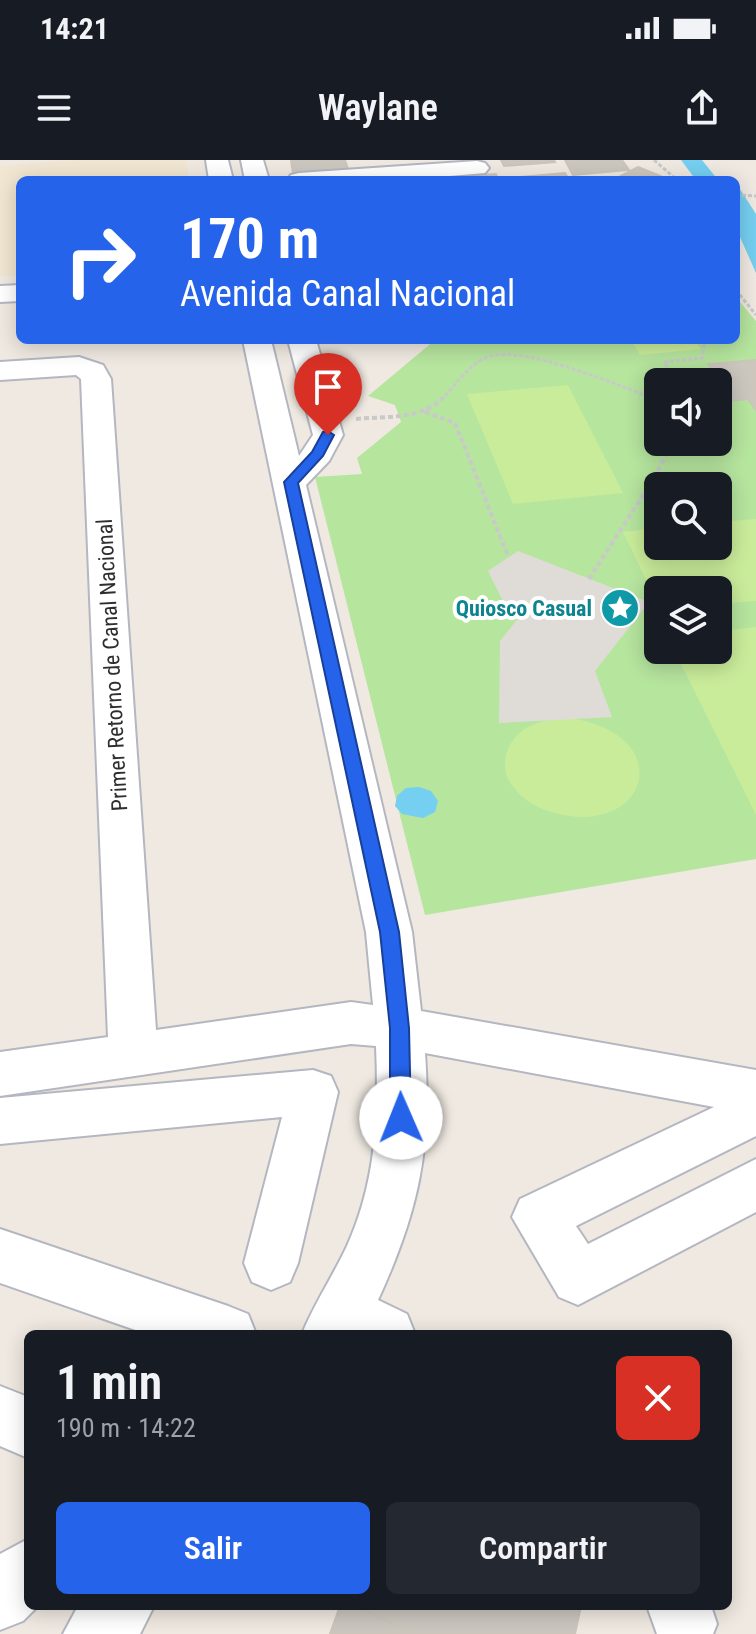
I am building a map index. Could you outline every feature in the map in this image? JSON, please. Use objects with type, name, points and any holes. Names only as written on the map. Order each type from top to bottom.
[{"type":"street","points":[[358,176],[477,168]]},
{"type":"street","points":[[258,344],[389,932],[399,1028],[401,1148],[385,1218],[353,1327]]},
{"type":"street","points":[[291,482],[318,454],[328,435],[303,344]]},
{"type":"street","name":"Primer Retorno de Canal Nacional","points":[[0,371],[79,366],[93,371],[96,379],[133,1054]]},
{"type":"street","points":[[0,1074],[351,1023],[399,1028],[756,1092]]},
{"type":"street","points":[[0,1121],[313,1092],[271,1263]]},
{"type":"street","points":[[756,1111],[539,1217],[578,1278],[756,1184]]},
{"type":"street","points":[[0,1256],[216,1330]]},
{"type":"street","points":[[0,1415],[24,1426]]},
{"type":"street","points":[[0,1598],[24,1575]]},
{"type":"street","points":[[96,1634],[118,1610]]},
{"type":"path","points":[[654,160],[672,176]]},
{"type":"path","points":[[740,295],[756,315]]},
{"type":"path","points":[[668,368],[664,362],[702,358],[704,344]]},
{"type":"path","points":[[425,412],[476,364],[490,355],[506,353],[567,368],[643,394]]},
{"type":"path","points":[[398,414],[425,412],[455,423],[508,556]]},
{"type":"path","points":[[589,579],[603,549],[662,468],[667,456]]},
{"type":"shaded area","points":[[76,160],[186,160],[188,176],[16,176],[16,275],[0,276],[0,166]]},
{"type":"shaded area","points":[[518,551],[644,600],[644,608],[595,671],[612,717],[499,723],[500,641],[523,612],[504,603],[488,571]]},
{"type":"green space","points":[[740,302],[756,321],[756,859],[425,915],[315,477],[362,474],[357,458],[401,422],[395,405],[368,396],[430,344],[740,344]]},
{"type":"green space","points":[[633,344],[697,344],[701,349],[640,355]]},
{"type":"green space","points":[[568,385],[623,493],[513,504],[467,394]]},
{"type":"green space","points":[[756,519],[756,601],[732,603],[732,576],[644,576],[623,532],[644,530],[644,560],[732,560],[732,521]]},
{"type":"green space","points":[[756,627],[756,815],[681,664],[732,664],[732,630]]},
{"type":"green space","points":[[570,718],[605,728],[627,744],[638,762],[639,781],[630,798],[612,811],[587,817],[555,813],[527,801],[509,780],[506,754],[520,732],[538,723]]},
{"type":"water","points":[[740,189],[756,214],[756,273],[740,237]]},
{"type":"water","points":[[419,787],[431,791],[438,801],[435,812],[423,818],[402,814],[395,806],[397,796],[406,788]]},
{"type":"building","points":[[291,160],[345,160],[348,169],[293,173]]},
{"type":"building","points":[[501,160],[554,160],[555,162],[504,166]]},
{"type":"building","points":[[565,160],[622,160],[629,170],[573,175]]},
{"type":"building","points":[[638,167],[660,176],[621,176]]},
{"type":"building","points":[[565,173],[567,176],[531,176]]},
{"type":"building","points":[[756,360],[756,410],[748,399],[732,401],[732,368],[711,368],[708,364]]},
{"type":"building","points":[[339,1610],[423,1610],[477,1634],[330,1634]]},
{"type":"building","points":[[364,1610],[580,1610],[575,1634],[416,1634]]},
{"type":"waterway","points":[[691,160],[704,176]]},
{"type":"place","name":"Quiosco Casual","points":[[620,608]]},
{"type":"route","points":[[328,435],[318,454],[291,482],[389,932],[399,1028],[401,1118]]}]
